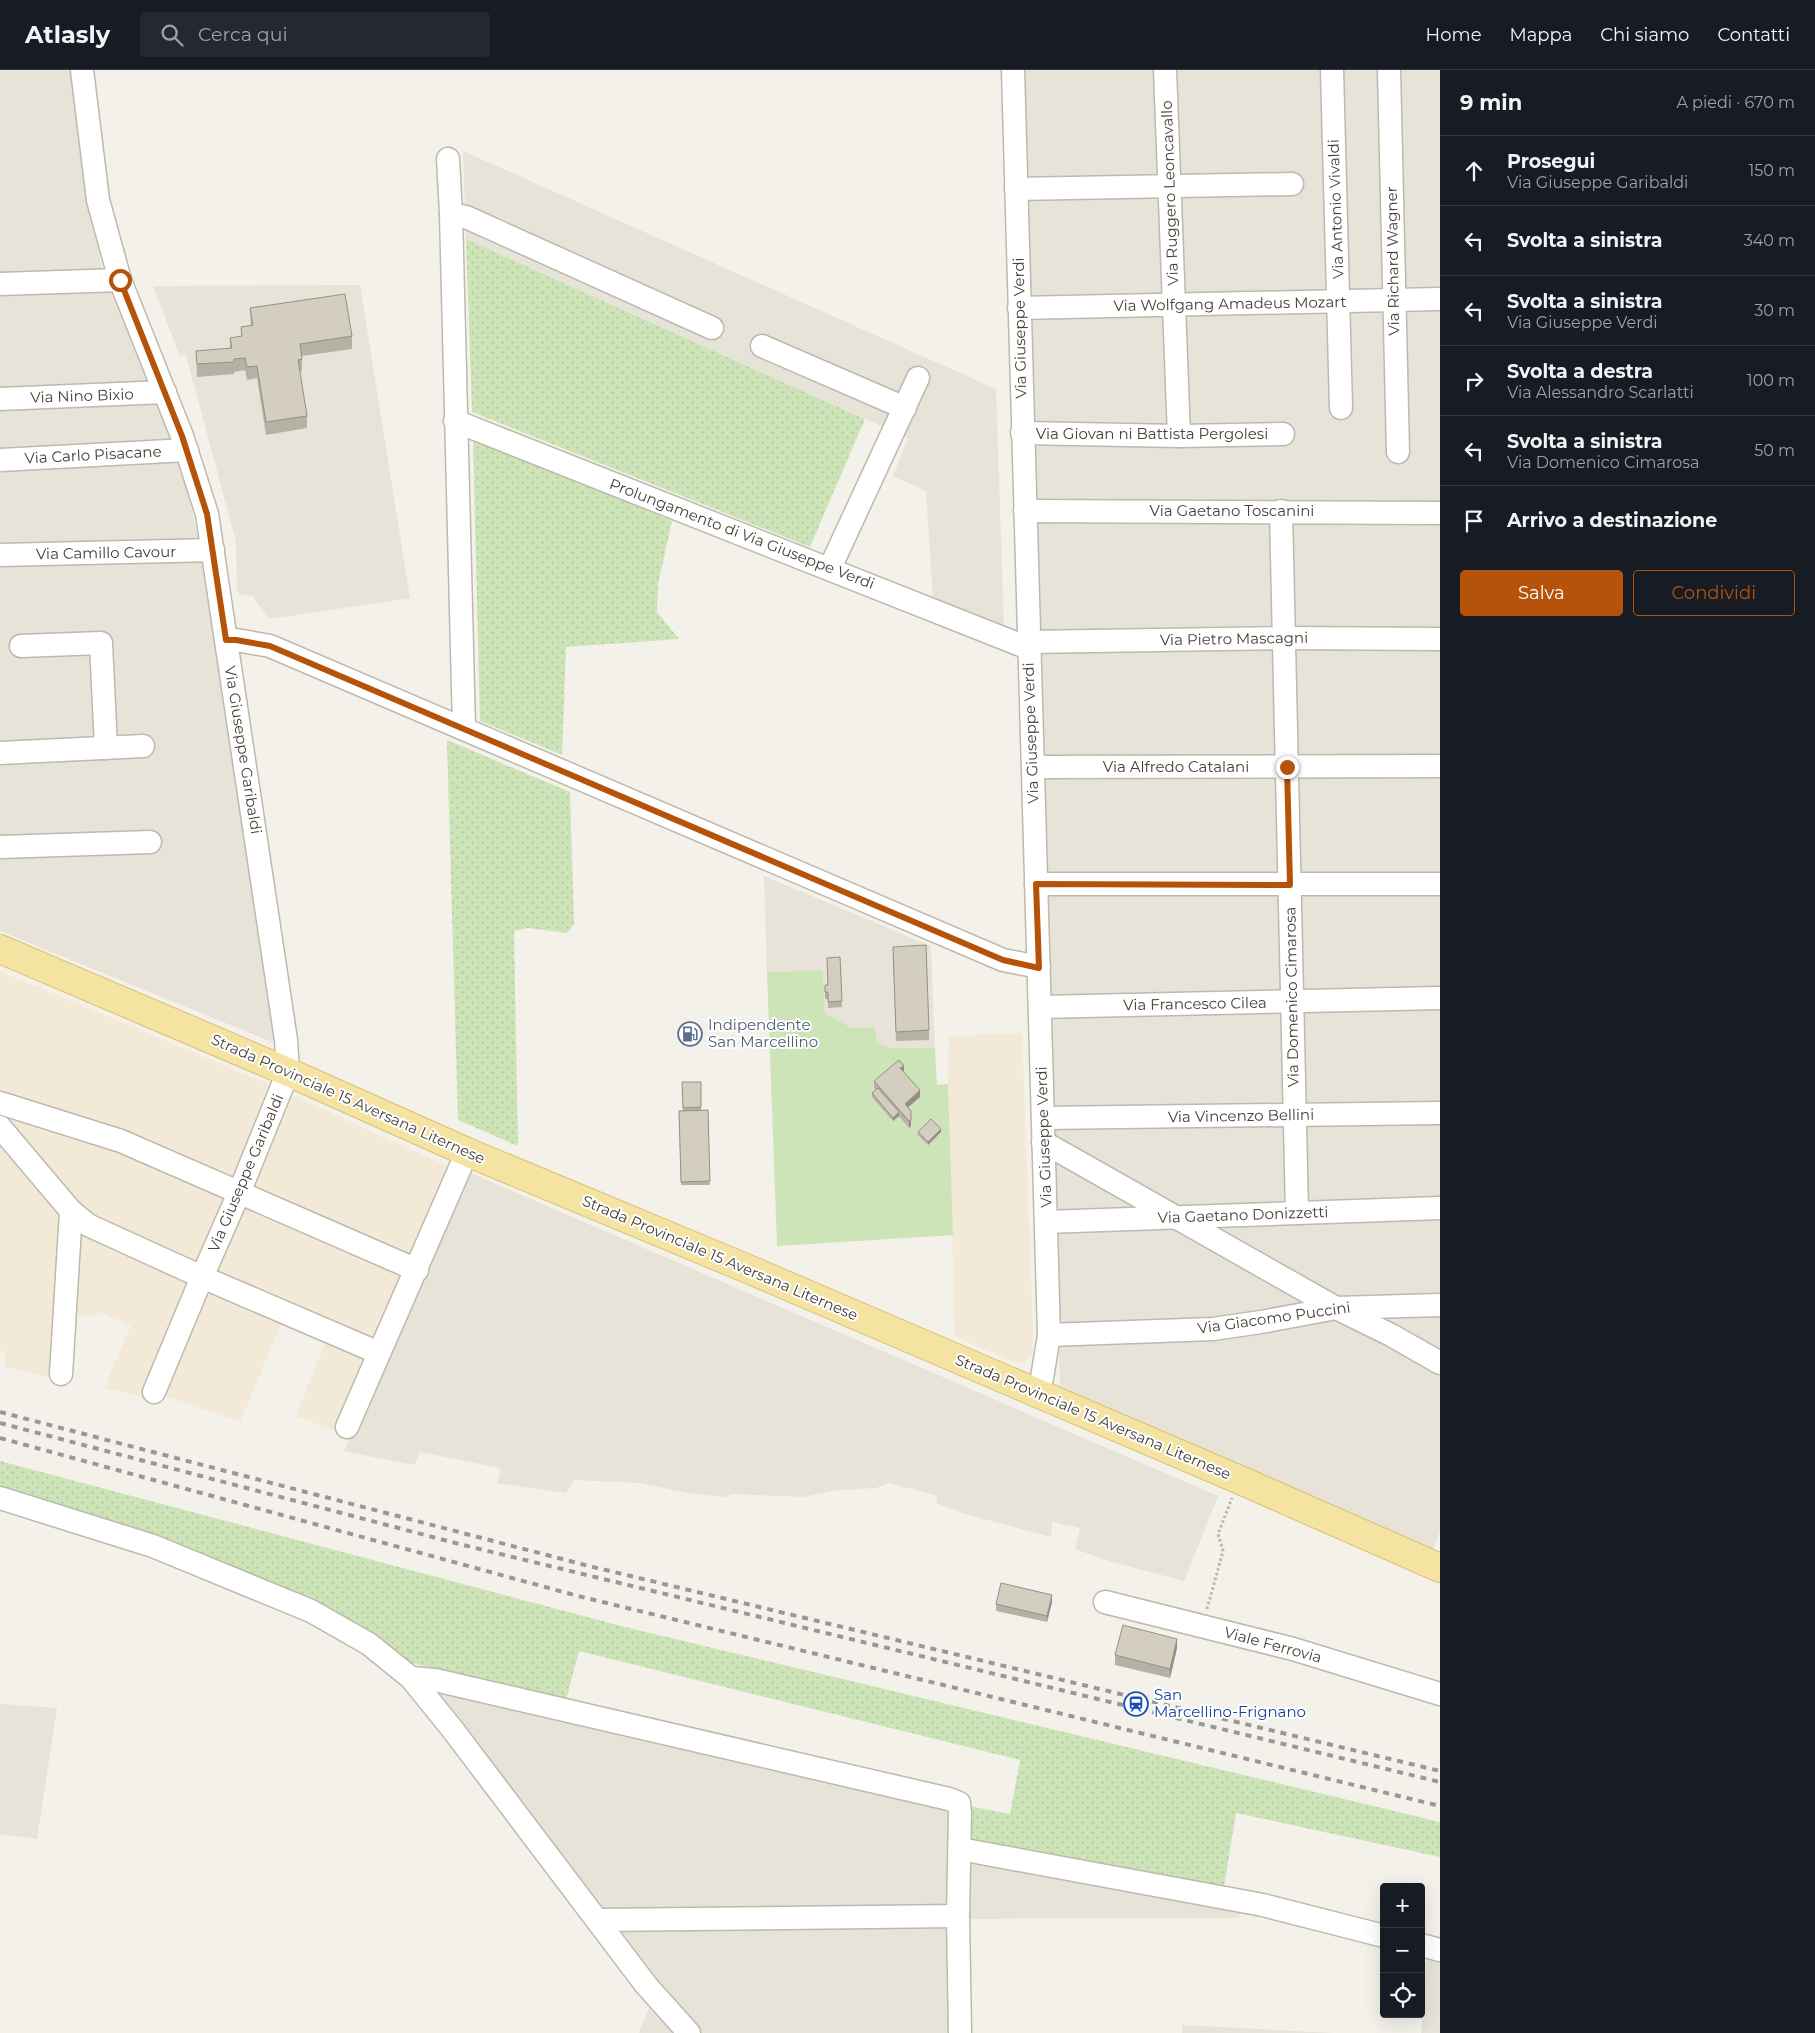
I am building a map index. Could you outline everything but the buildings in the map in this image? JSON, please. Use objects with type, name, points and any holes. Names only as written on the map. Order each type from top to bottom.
[{"type":"main road","name":"Strada Provinciale 15 Aversana Liternese","points":[[0,949],[288,1072],[467,1152],[748,1269],[1440,1568]]},
{"type":"street","name":"Via Giuseppe Garibaldi","points":[[82,70],[98,200],[120,280],[165,392],[207,514],[286,1040],[288,1072],[239,1193],[154,1392]]},
{"type":"street","name":"Via Giuseppe Verdi","points":[[1013,70],[1049,1335],[1042,1378],[1037,1394]]},
{"type":"street","name":"Via Ruggero Leoncavallo","points":[[1165,70],[1179,436]]},
{"type":"street","name":"Via Antonio Vivaldi","points":[[1332,70],[1341,408]]},
{"type":"street","name":"Via Richard Wagner","points":[[1389,70],[1398,452]]},
{"type":"street","points":[[448,158],[464,728]]},
{"type":"street","points":[[1016,189],[1292,184]]},
{"type":"street","points":[[451,214],[466,216],[712,328]]},
{"type":"street","points":[[0,284],[120,280]]},
{"type":"street","name":"Via Wolfgang Amadeus Mozart","points":[[1019,308],[1440,299]]},
{"type":"street","points":[[762,346],[905,408]]},
{"type":"street","points":[[830,568],[918,378]]},
{"type":"street","name":"Via Nino Bixio","points":[[0,399],[165,392]]},
{"type":"street","name":"Prolungamento di Via Giuseppe Verdi","points":[[455,421],[1028,645]]},
{"type":"street","name":"Via Giovan ni Battista Pergolesi","points":[[1022,433],[1179,436],[1282,434]]},
{"type":"street","name":"Via Carlo Pisacane","points":[[0,460],[186,450]]},
{"type":"street","name":"Via Gaetano Toscanini","points":[[1025,511],[1440,513]]},
{"type":"street","name":"Via Domenico Cimarosa","points":[[1281,511],[1298,1213]]},
{"type":"street","name":"Via Camillo Cavour","points":[[0,556],[212,550]]},
{"type":"street","name":"Via Pietro Mascagni","points":[[1028,645],[1284,638],[1440,639]]},
{"type":"street","points":[[226,640],[270,646],[1003,960],[1039,968]]},
{"type":"street","points":[[21,646],[101,643],[106,748]]},
{"type":"street","points":[[0,753],[144,746]]},
{"type":"street","name":"Via Alfredo Catalani","points":[[1033,767],[1440,766]]},
{"type":"street","points":[[0,847],[150,842]]},
{"type":"street","points":[[1036,884],[1440,884]]},
{"type":"street","name":"Via Francesco Cilea","points":[[1040,1008],[1440,998]]},
{"type":"street","points":[[0,1104],[20,1108],[120,1141],[417,1270]]},
{"type":"street","name":"Via Vincenzo Bellini","points":[[1043,1118],[1440,1113]]},
{"type":"street","points":[[0,1127],[71,1211],[88,1225],[202,1277],[379,1353]]},
{"type":"street","points":[[1043,1142],[1336,1308],[1391,1335],[1440,1363]]},
{"type":"street","points":[[347,1427],[467,1152]]},
{"type":"street","name":"Via Gaetano Donizzetti","points":[[1046,1222],[1440,1208]]},
{"type":"street","points":[[61,1374],[71,1211]]},
{"type":"street","name":"Via Giacomo Puccini","points":[[1049,1335],[1213,1329],[1336,1308],[1440,1305]]},
{"type":"street","points":[[0,1498],[153,1546],[311,1611],[369,1644],[411,1678],[477,1761],[646,1985],[689,2033]]},
{"type":"street","name":"Viale Ferrovia","points":[[1105,1602],[1293,1649],[1440,1694]]},
{"type":"street","points":[[411,1678],[435,1680],[949,1799],[958,1803],[960,1849],[958,1916],[960,2033]]},
{"type":"street","points":[[960,1849],[1263,1905],[1380,1935]]},
{"type":"street","points":[[598,1920],[958,1916]]},
{"type":"street","points":[[1425,1946],[1440,1950]]},
{"type":"path","points":[[1202,1626],[1223,1551],[1218,1534],[1240,1480]]},
{"type":"shaded area","points":[[0,70],[73,70],[80,135],[101,265],[151,385],[184,474],[199,543],[275,1039],[272,1042],[0,931]]},
{"type":"shaded area","points":[[1020,70],[1440,70],[1440,1532],[1433,1550],[1060,1386]]},
{"type":"shaded area","points":[[463,151],[996,389],[1004,626],[933,600],[926,491],[893,476],[908,438],[466,239]]},
{"type":"shaded area","points":[[360,285],[410,598],[270,619],[252,596],[241,595],[237,590],[236,542],[186,355],[180,356],[153,286]]},
{"type":"shaded area","points":[[764,876],[931,946],[935,1048],[891,1048],[877,1042],[875,1027],[852,1028],[825,1013],[823,970],[767,972]]},
{"type":"shaded area","points":[[0,971],[268,1084],[451,1168],[340,1433],[296,1416],[325,1342],[282,1322],[240,1422],[160,1394],[156,1400],[104,1388],[131,1326],[98,1311],[96,1317],[73,1316],[68,1382],[5,1367],[5,1352],[0,1351]]},
{"type":"shaded area","points":[[1022,1033],[1033,1351],[1030,1358],[1023,1363],[1016,1363],[955,1336],[948,1084],[949,1036]]},
{"type":"shaded area","points":[[466,1171],[1218,1496],[1184,1581],[1109,1561],[1075,1549],[1080,1528],[1052,1522],[1051,1537],[965,1514],[936,1503],[938,1496],[889,1483],[876,1488],[836,1490],[803,1497],[731,1494],[727,1497],[687,1493],[640,1483],[574,1480],[566,1493],[497,1483],[501,1468],[420,1452],[414,1465],[344,1451]]},
{"type":"shaded area","points":[[438,1690],[953,1811],[954,2033],[699,2033],[661,1990],[436,1693]]},
{"type":"shaded area","points":[[0,1704],[57,1708],[37,1839],[0,1834]]},
{"type":"shaded area","points":[[968,1859],[1241,1908],[1239,1918],[968,1919]]},
{"type":"shaded area","points":[[1427,1955],[1440,1959],[1440,2033],[1421,2033],[1422,2018],[1425,2018]]},
{"type":"shaded area","points":[[649,2008],[673,2033],[639,2033]]},
{"type":"shaded area","points":[[1182,2025],[1334,2033],[1182,2033]]},
{"type":"green space","points":[[466,239],[865,419],[810,547],[472,412]]},
{"type":"green space","points":[[478,440],[672,521],[658,584],[657,612],[679,639],[566,647],[562,755],[480,721],[473,443]]},
{"type":"green space","points":[[447,740],[570,792],[574,924],[567,933],[528,928],[514,931],[518,1146],[458,1120]]},
{"type":"green space","points":[[823,970],[825,1013],[852,1028],[875,1027],[877,1042],[891,1048],[935,1048],[937,1085],[948,1084],[953,1235],[777,1246],[767,972]]},
{"type":"green space","points":[[0,1461],[625,1627],[1440,1822],[1440,1857],[1236,1813],[1223,1893],[969,1846],[968,1806],[1010,1814],[1020,1760],[579,1651],[566,1700],[403,1661],[0,1488]]},
{"type":"railway","points":[[0,1412],[585,1565],[1440,1771]]},
{"type":"railway","points":[[0,1423],[459,1544],[1440,1782]]},
{"type":"railway","points":[[0,1438],[578,1596],[1440,1806]]},
{"type":"place","name":"Indipendente San Marcellino","points":[[690,1034]]},
{"type":"place","name":"San Marcellino-Frignano","points":[[1136,1704]]},
{"type":"route","points":[[120,280],[182,436],[207,514],[226,640],[270,646],[1003,960],[1039,968],[1036,884],[1290,885],[1287,767]]}]
